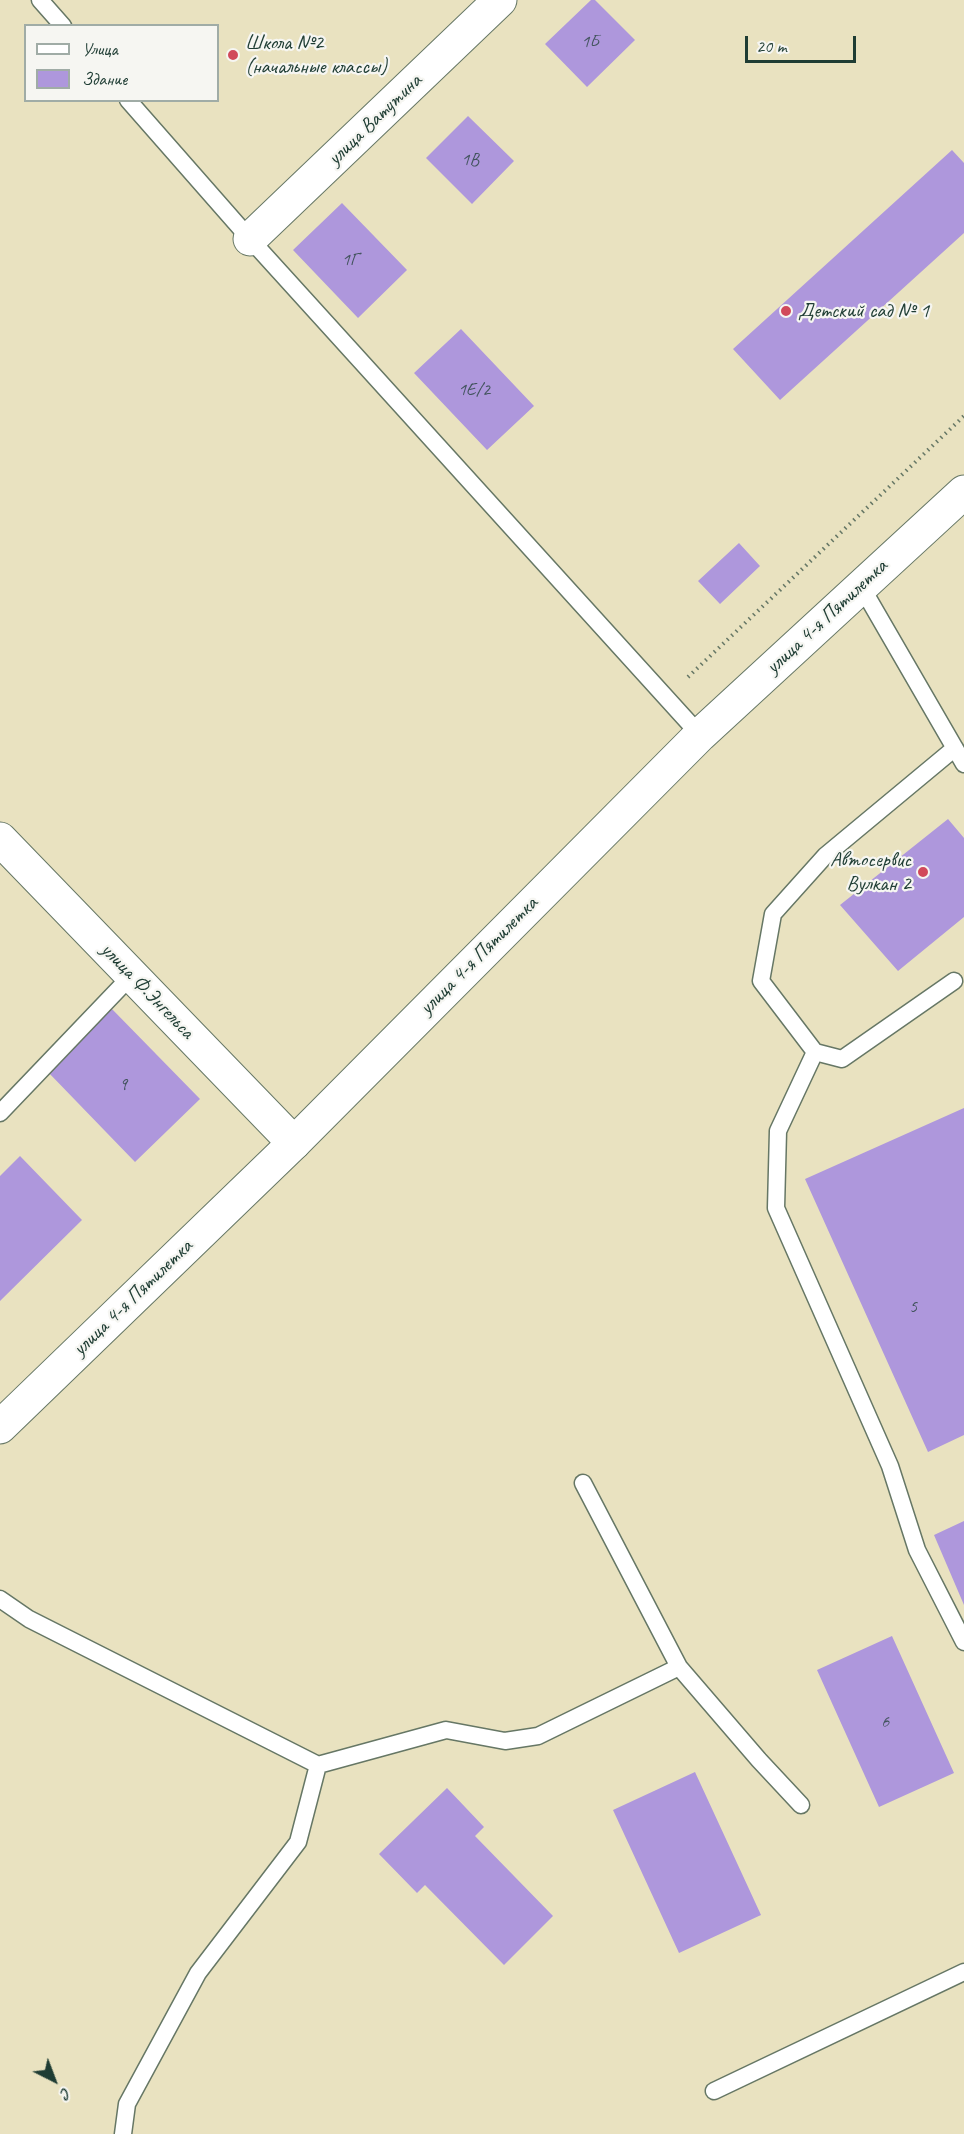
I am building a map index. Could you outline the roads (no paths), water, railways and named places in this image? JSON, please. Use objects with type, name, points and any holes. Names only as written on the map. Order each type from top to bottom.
[{"type":"main road","name":"улица Ватутина","points":[[250,239],[500,0]]},
{"type":"main road","name":"улица 4-я Пятилетка","points":[[0,1427],[294,1143],[700,735],[964,492]]},
{"type":"main road","name":"улица Ф.Энгельса","points":[[0,839],[294,1143]]},
{"type":"lane","points":[[40,0],[61,24]]},
{"type":"lane","points":[[130,102],[250,239],[700,735]]},
{"type":"lane","points":[[861,586],[964,764]]},
{"type":"lane","points":[[954,981],[842,1059],[815,1052],[761,981],[773,914],[825,856],[955,748]]},
{"type":"lane","points":[[0,1113],[132,975]]},
{"type":"lane","points":[[815,1052],[778,1131],[776,1208],[890,1466],[917,1550],[964,1642]]},
{"type":"lane","points":[[583,1484],[680,1667],[759,1760],[801,1805]]},
{"type":"lane","points":[[0,1599],[29,1619],[318,1765],[446,1730],[505,1741],[538,1736],[680,1667]]},
{"type":"lane","points":[[123,2134],[127,2104],[198,1974],[298,1842],[318,1765]]},
{"type":"lane","points":[[714,2091],[964,1972]]},
{"type":"place","name":"Школа №2 (начальные классы)","points":[[233,55]]},
{"type":"place","name":"Детский сад № 1","points":[[786,311]]},
{"type":"place","name":"Автосервис Вулкан 2","points":[[923,872]]}]
